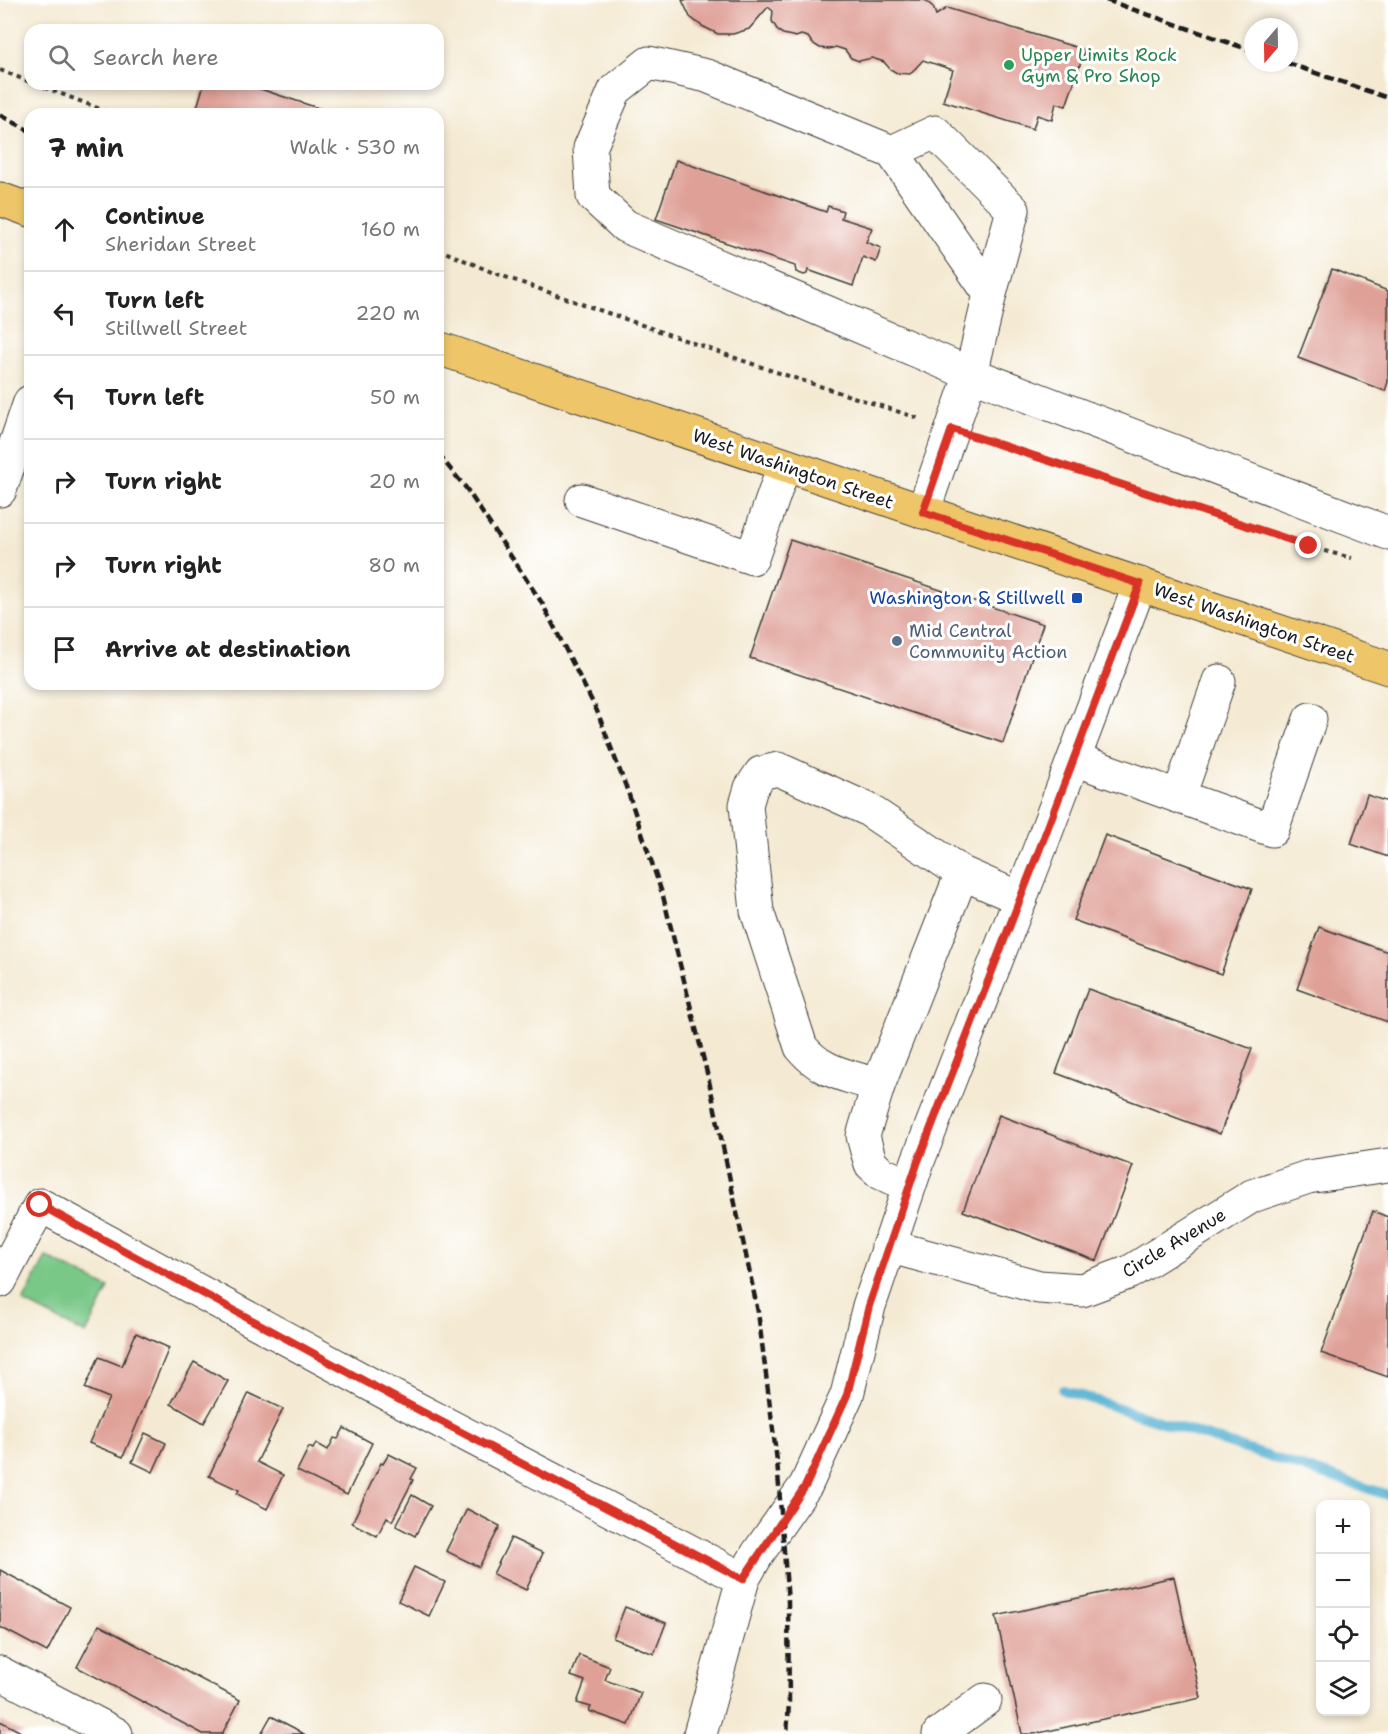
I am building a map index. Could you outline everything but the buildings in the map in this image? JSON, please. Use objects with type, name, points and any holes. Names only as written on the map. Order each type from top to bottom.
[{"type":"main road","points":[[0,199],[24,208]]},
{"type":"main road","name":"West Washington Street","points":[[444,350],[1388,668]]},
{"type":"street","points":[[990,294],[892,152],[707,76],[649,63],[615,90],[590,148],[593,196],[625,226],[971,374],[1388,533]]},
{"type":"street","points":[[892,152],[935,132],[1013,210],[971,374],[923,512]]},
{"type":"street","points":[[0,490],[24,420]]},
{"type":"street","points":[[582,500],[752,558],[784,466]]},
{"type":"street","points":[[700,1734],[743,1579],[806,1485],[847,1395],[869,1306],[909,1186],[1140,584]]},
{"type":"street","points":[[1179,796],[1219,681]]},
{"type":"street","points":[[1074,759],[1272,830],[1310,719]]},
{"type":"street","points":[[878,1086],[827,1070],[811,1059],[801,1047],[757,911],[746,805],[751,788],[761,773],[778,769],[867,809],[962,873],[1020,898]]},
{"type":"street","points":[[909,1186],[881,1173],[872,1164],[863,1136],[878,1086],[962,873]]},
{"type":"street","name":"Circle Avenue","points":[[888,1246],[1039,1287],[1082,1290],[1130,1272],[1252,1196],[1308,1178],[1388,1165]]},
{"type":"street","points":[[0,1281],[40,1205],[392,1396],[743,1579]]},
{"type":"street","points":[[0,1673],[116,1734]]},
{"type":"street","points":[[939,1734],[985,1700]]},
{"type":"path","points":[[0,70],[24,80]]},
{"type":"path","points":[[51,90],[98,108]]},
{"type":"path","points":[[444,252],[494,273],[756,365],[1309,546],[1354,558]]},
{"type":"green space","points":[[46,1257],[109,1288],[86,1334],[23,1302]]},
{"type":"waterway","points":[[1063,1390],[1388,1495]]},
{"type":"railway","points":[[1106,0],[1244,48]]},
{"type":"railway","points":[[1298,67],[1388,98]]},
{"type":"railway","points":[[0,115],[24,128]]},
{"type":"railway","points":[[444,461],[466,488],[542,603],[597,711],[628,792],[663,896],[709,1081],[758,1312],[777,1461],[788,1602],[787,1734]]},
{"type":"place","name":"Upper Limits Rock Gym & Pro Shop","points":[[1009,65]]},
{"type":"place","name":"Washington & Stillwell","points":[[1077,598]]},
{"type":"place","name":"Mid Central Community Action","points":[[897,641]]},
{"type":"route","points":[[40,1205],[392,1396],[743,1579],[758,1553],[806,1485],[847,1395],[869,1306],[918,1161],[1140,584],[923,512],[952,429],[1309,546]]}]
